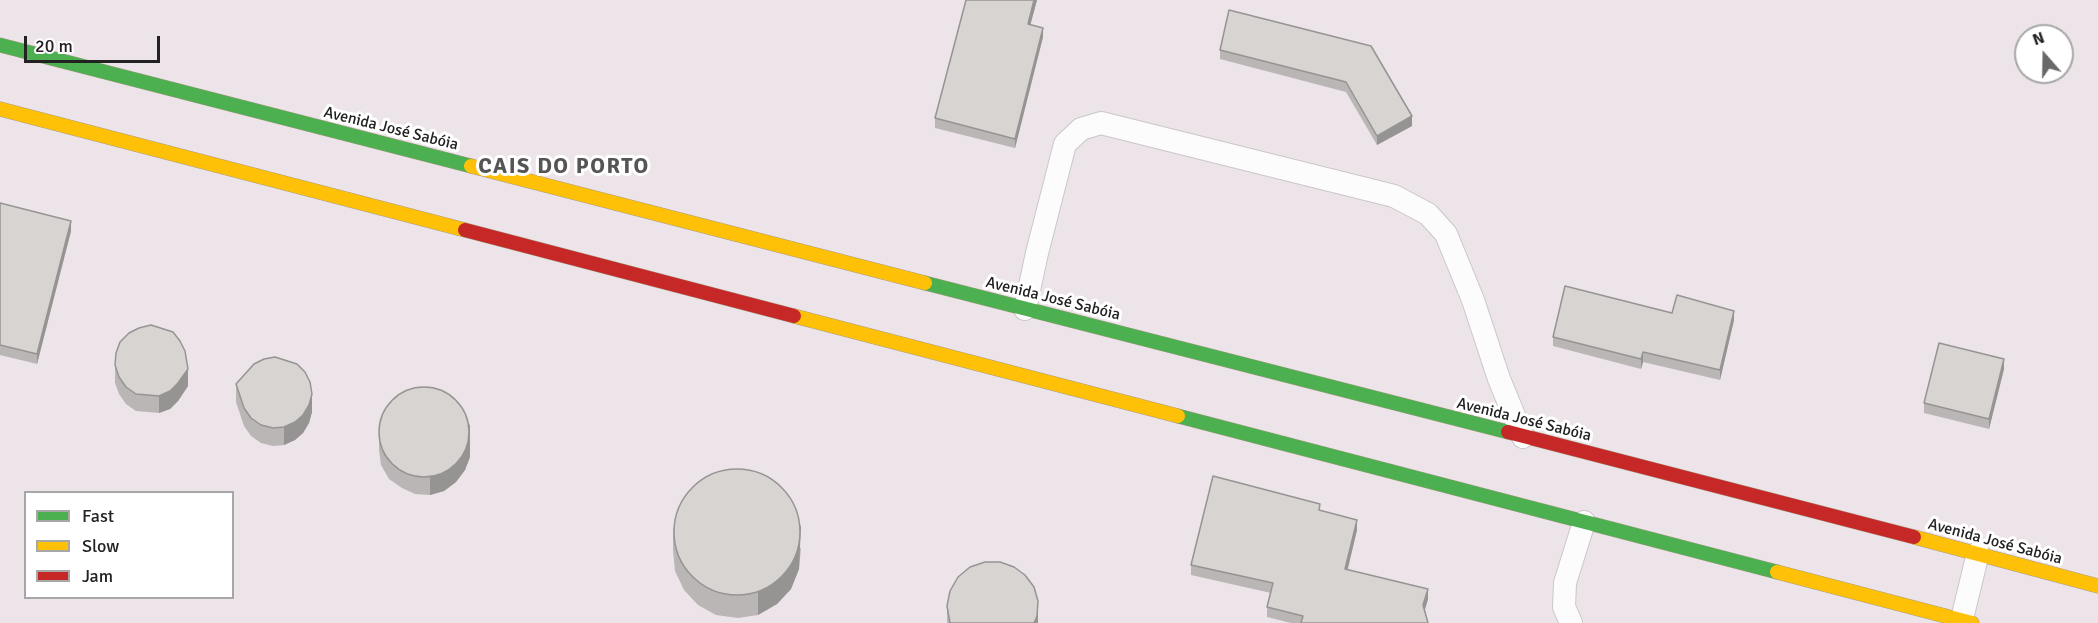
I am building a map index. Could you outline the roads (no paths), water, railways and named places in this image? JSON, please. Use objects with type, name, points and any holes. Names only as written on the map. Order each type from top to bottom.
[{"type":"main road","name":"Avenida José Sabóia","points":[[0,45],[1978,553],[2098,586]]},
{"type":"main road","points":[[0,109],[1965,622]]},
{"type":"lane","points":[[1025,309],[1065,144],[1081,129],[1101,123],[1394,196],[1428,214],[1446,234],[1473,300],[1499,379],[1523,436]]},
{"type":"lane","points":[[1571,623],[1564,607],[1565,583],[1584,522]]},
{"type":"lane","points":[[1965,622],[1978,553]]},
{"type":"district","name":"CAIS DO PORTO","points":[[564,167]]}]
